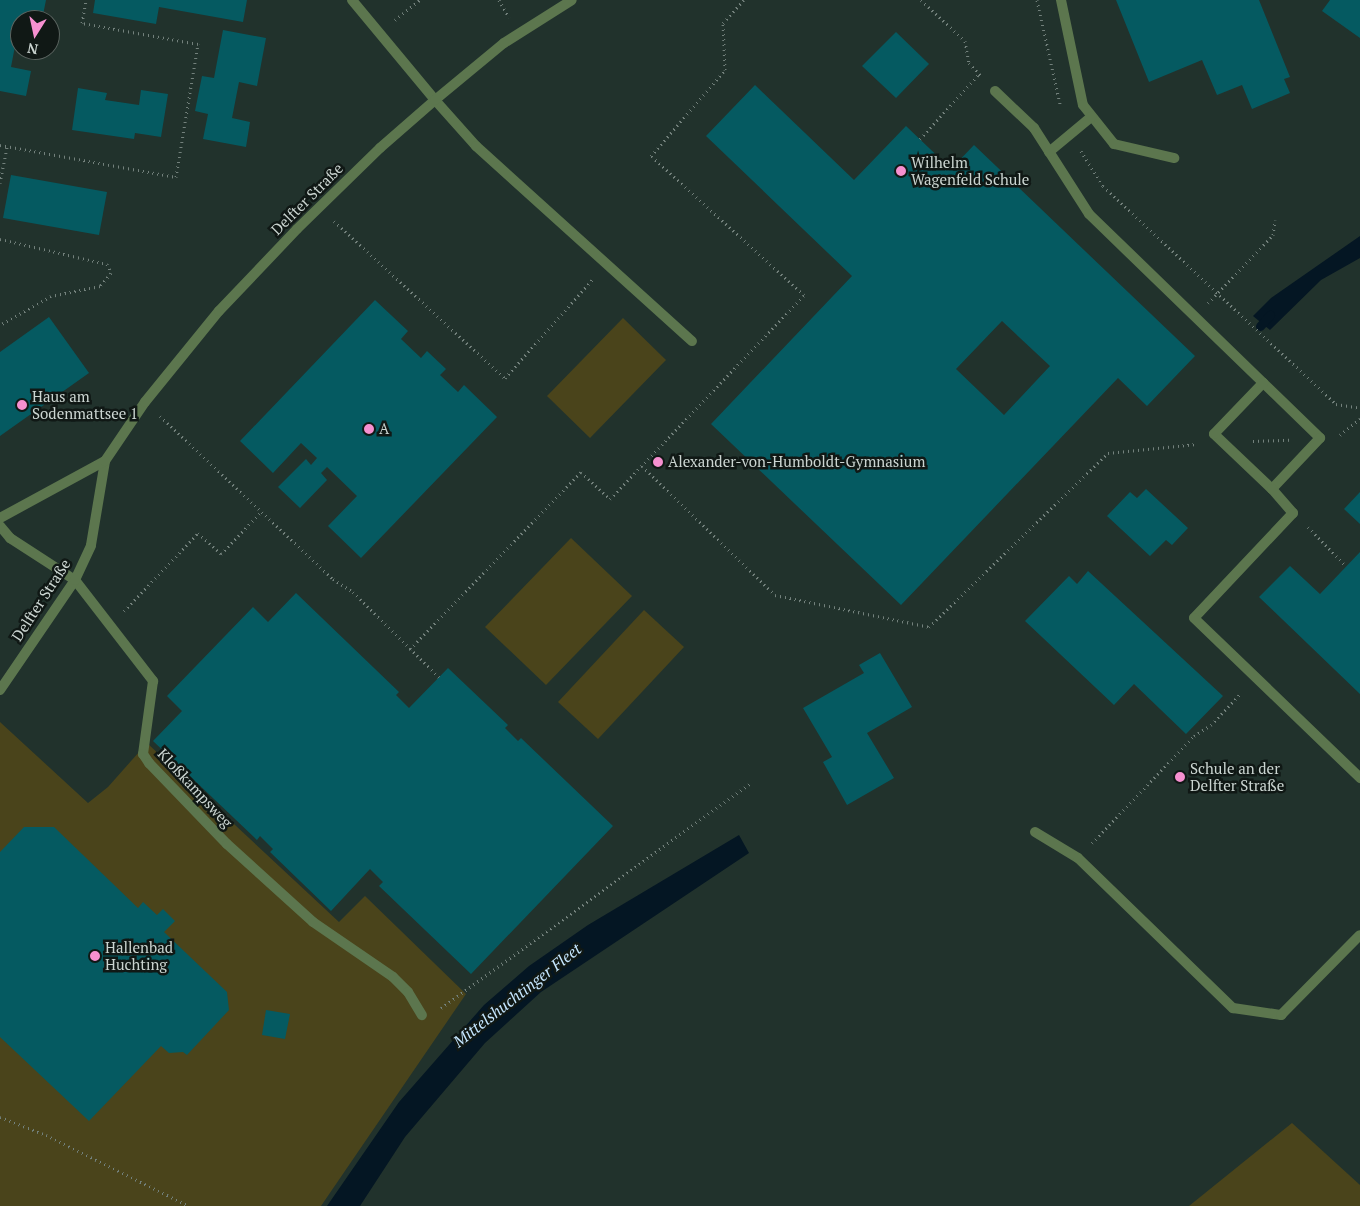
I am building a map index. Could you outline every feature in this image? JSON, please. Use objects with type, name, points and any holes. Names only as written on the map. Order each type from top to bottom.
[{"type":"street","points":[[352,0],[476,146],[692,341]]},
{"type":"street","name":"Delfter Straße","points":[[0,690],[75,580],[92,545],[105,461],[145,402],[219,311],[319,207],[380,148],[504,43],[572,0]]},
{"type":"street","points":[[1061,0],[1083,105],[1091,117],[1114,144],[1174,158]]},
{"type":"street","points":[[995,91],[1034,128],[1089,214],[1195,316],[1262,384],[1320,438],[1272,489]]},
{"type":"street","points":[[1049,152],[1091,117]]},
{"type":"street","points":[[1262,384],[1214,434],[1272,489],[1293,513],[1194,618],[1360,778]]},
{"type":"street","name":"Delfter Straße","points":[[0,518],[105,461]]},
{"type":"street","name":"Kloßkampsweg","points":[[0,526],[10,538],[75,580],[111,624],[153,681],[143,754],[149,763],[220,837],[312,922],[393,977],[408,992],[422,1016]]},
{"type":"street","points":[[1035,832],[1078,858],[1233,1008],[1281,1015],[1360,935]]},
{"type":"path","points":[[0,144],[176,176],[198,44],[82,23],[86,0]]},
{"type":"path","points":[[380,33],[420,0]]},
{"type":"path","points":[[410,649],[581,472],[610,499],[804,296],[651,156],[725,70],[723,23],[744,0]]},
{"type":"path","points":[[921,0],[965,41],[969,63],[995,91]]},
{"type":"path","points":[[1037,0],[1057,97],[1072,132],[1103,186],[1336,404],[1360,408]]},
{"type":"path","points":[[920,139],[979,74]]},
{"type":"path","points":[[0,183],[7,146]]},
{"type":"path","points":[[319,207],[505,378],[607,264]]},
{"type":"path","points":[[1195,316],[1273,235],[1275,220]]},
{"type":"path","points":[[0,239],[108,264],[111,273],[100,286],[51,296],[0,325]]},
{"type":"path","points":[[145,402],[333,579],[353,592],[439,677]]},
{"type":"path","points":[[642,466],[775,595],[929,627],[1108,453],[1224,442],[1320,438],[1342,435],[1360,419]]},
{"type":"path","points":[[111,624],[198,533],[221,554],[261,512]]},
{"type":"path","points":[[1293,513],[1346,566]]},
{"type":"path","points":[[1078,858],[1194,736],[1211,725],[1256,678]]},
{"type":"path","points":[[422,1016],[434,1013],[486,977],[752,782]]},
{"type":"path","points":[[0,1116],[46,1135],[189,1206]]},
{"type":"shaded area","points":[[623,318],[666,360],[590,438],[547,396]]},
{"type":"shaded area","points":[[571,538],[632,596],[546,685],[485,627]]},
{"type":"shaded area","points":[[644,610],[684,647],[598,739],[558,702]]},
{"type":"shaded area","points":[[0,722],[88,803],[108,787],[147,743],[339,922],[365,896],[466,994],[321,1206],[0,1206]]},
{"type":"shaded area","points":[[1292,1123],[1360,1185],[1360,1206],[1189,1206]]},
{"type":"water","points":[[1360,236],[1360,258],[1321,280],[1270,330],[1253,316],[1271,298]]},
{"type":"water","points":[[739,835],[749,853],[541,992],[485,1043],[405,1137],[360,1206],[327,1206],[399,1102],[484,1005],[529,966],[588,925]]},
{"type":"building","points":[[0,0],[46,0],[44,10],[10,10],[11,67],[31,71],[26,96],[0,91]]},
{"type":"building","points":[[95,0],[247,0],[243,22],[159,7],[156,24],[93,13]]},
{"type":"building","points":[[1116,0],[1259,0],[1290,77],[1284,79],[1290,93],[1252,109],[1242,85],[1217,95],[1202,60],[1149,82]]},
{"type":"building","points":[[1330,0],[1360,0],[1360,38],[1322,11]]},
{"type":"building","points":[[223,30],[266,38],[257,86],[239,82],[232,118],[250,122],[246,147],[203,139],[208,114],[195,111],[202,76],[214,78]]},
{"type":"building","points":[[896,32],[929,64],[896,98],[862,66]]},
{"type":"building","points":[[755,85],[854,180],[906,126],[951,169],[974,145],[1195,356],[1147,406],[1118,378],[901,605],[711,424],[852,276],[706,136]],"holes":[[[1002,321],[1050,366],[1004,415],[956,369]]]},
{"type":"building","points":[[78,88],[107,93],[105,100],[139,105],[141,90],[168,94],[161,137],[135,133],[134,139],[72,130]]},
{"type":"building","points":[[11,175],[107,192],[99,235],[3,218]]},
{"type":"building","name":"A","points":[[375,300],[408,331],[401,339],[421,358],[427,351],[446,369],[440,375],[458,392],[464,385],[497,417],[361,558],[328,526],[357,496],[327,467],[321,473],[327,480],[300,508],[278,487],[306,459],[311,465],[317,458],[301,443],[273,473],[240,441]]},
{"type":"building","name":"Haus am Sodenmattsee 1","points":[[49,317],[89,373],[0,436],[0,352]]},
{"type":"building","points":[[1146,489],[1188,528],[1172,545],[1166,540],[1150,556],[1107,516],[1130,492],[1137,498]]},
{"type":"building","points":[[1360,492],[1360,524],[1344,509]]},
{"type":"building","points":[[1360,552],[1360,694],[1259,597],[1290,566],[1320,594]]},
{"type":"building","points":[[1088,571],[1223,696],[1186,734],[1134,684],[1114,705],[1025,621],[1069,576],[1077,584]]},
{"type":"building","points":[[296,593],[399,692],[396,695],[409,708],[448,668],[508,725],[505,728],[518,741],[521,738],[613,826],[471,974],[379,886],[383,882],[370,869],[331,911],[270,852],[273,849],[260,836],[257,840],[153,741],[182,711],[167,696],[253,607],[268,622]]},
{"type":"building","points":[[880,653],[912,707],[867,733],[894,778],[847,805],[823,762],[832,757],[803,708],[864,673],[859,665]]},
{"type":"building","name":"Hallenbad Huchting","points":[[24,827],[54,827],[138,908],[143,902],[157,915],[163,909],[175,921],[164,932],[227,992],[229,1010],[187,1055],[183,1052],[169,1053],[161,1046],[89,1121],[0,1037],[0,852]]},
{"type":"building","points":[[266,1010],[290,1014],[285,1039],[262,1035]]},
{"type":"waterway","name":"Mittelshuchtinger Fleet","points":[[1260,326],[1270,315]]},
{"type":"place","name":"Wilhelm Wagenfeld Schule","points":[[901,171]]},
{"type":"place","name":"Haus am Sodenmattsee 1","points":[[22,405]]},
{"type":"place","name":"A","points":[[369,429]]},
{"type":"place","name":"Alexander-von-Humboldt-Gymnasium","points":[[658,462]]},
{"type":"place","name":"Schule an der Delfter Straße","points":[[1180,777]]},
{"type":"place","name":"Hallenbad Huchting","points":[[95,956]]}]
